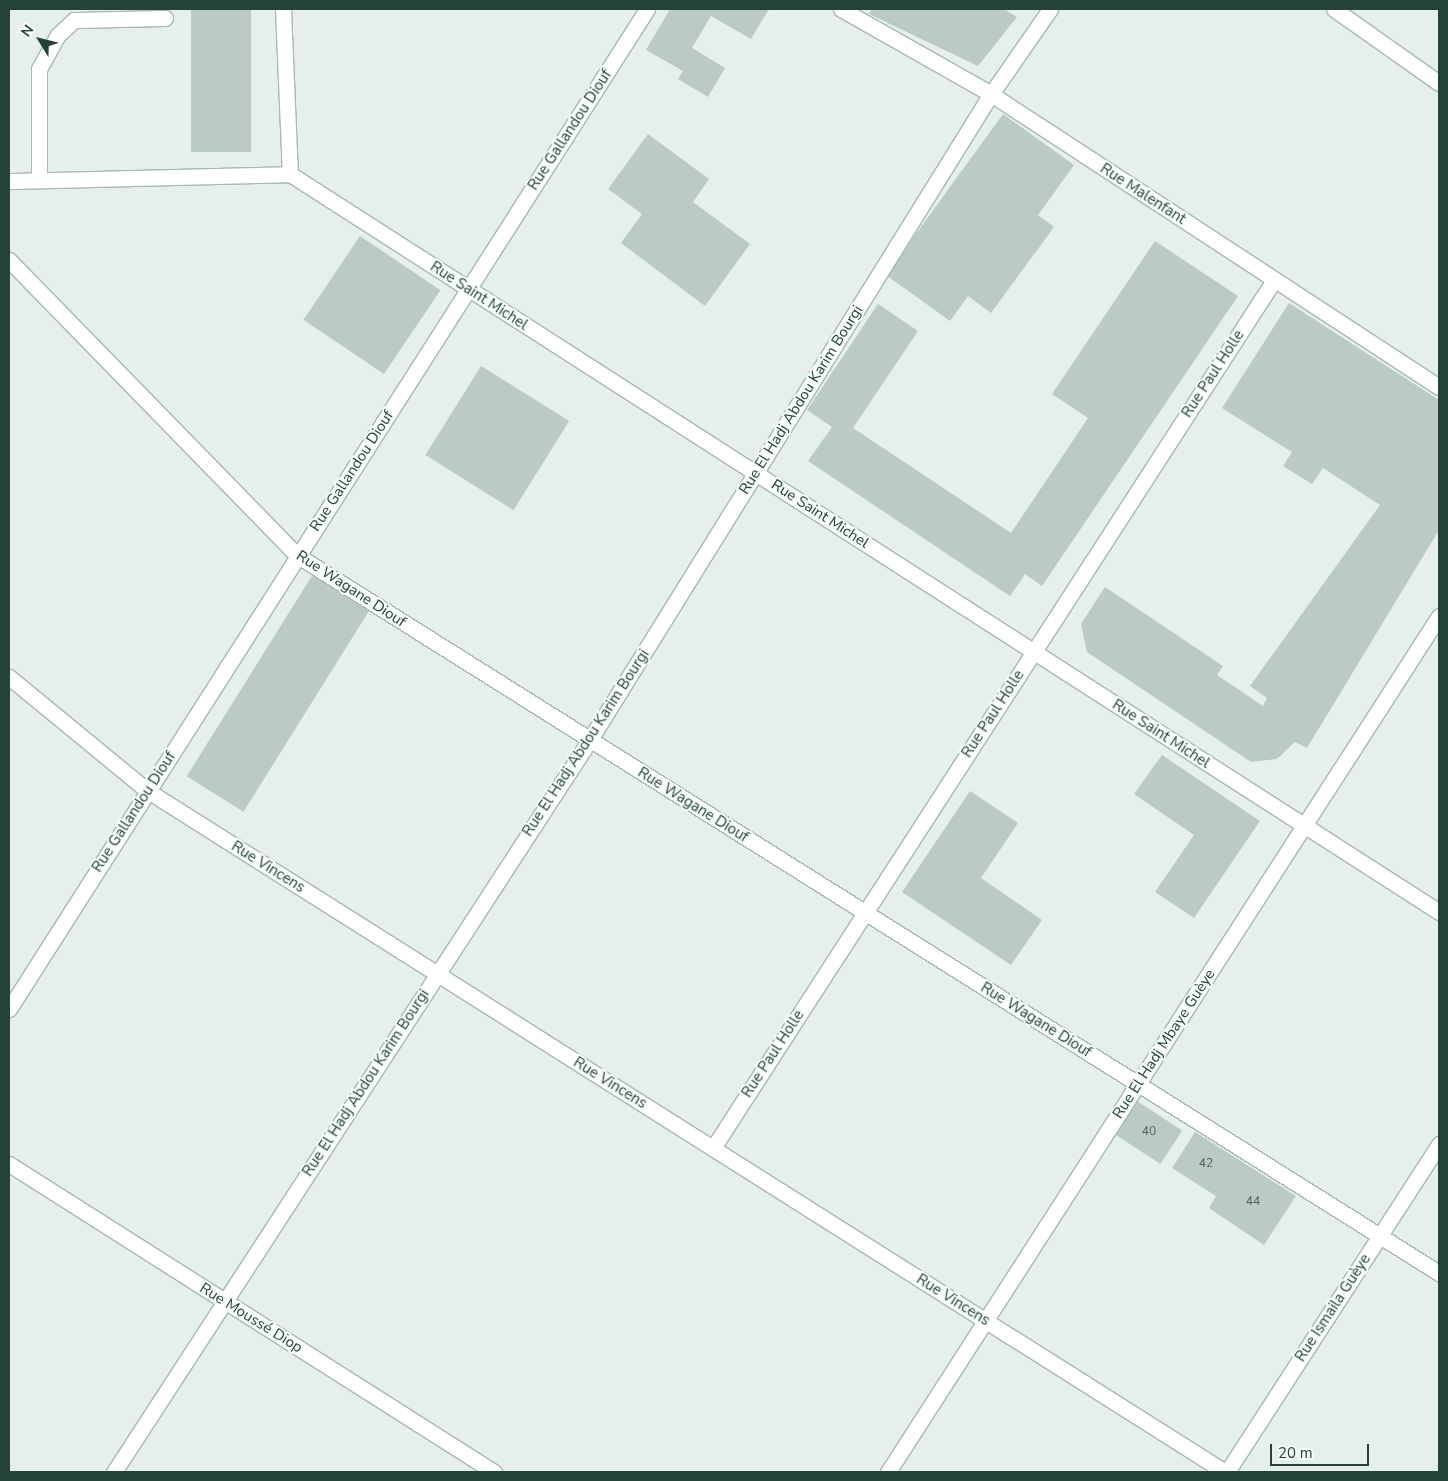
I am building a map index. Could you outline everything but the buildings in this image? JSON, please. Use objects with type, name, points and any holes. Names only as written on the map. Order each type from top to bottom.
[{"type":"street","points":[[9,181],[39,178],[290,174],[283,9]]},
{"type":"street","name":"Rue Gallandou Diouf","points":[[9,1009],[648,9]]},
{"type":"street","name":"Rue Malenfant","points":[[841,9],[991,94],[1439,387]]},
{"type":"street","name":"Rue El Hadj Abdou Karim Bourgi","points":[[114,1472],[589,740],[991,94],[1050,9]]},
{"type":"street","points":[[1334,9],[1439,83]]},
{"type":"street","points":[[39,178],[39,69],[58,35],[74,20],[165,18]]},
{"type":"street","name":"Rue Saint Michel","points":[[290,174],[1439,912]]},
{"type":"street","name":"Rue Wagane Diouf","points":[[9,260],[298,556],[1439,1273]]},
{"type":"street","name":"Rue Paul Holle","points":[[713,1148],[1274,280]]},
{"type":"street","name":"Rue El Hadj Mbaye Guèye","points":[[888,1472],[1439,616]]},
{"type":"street","name":"Rue Vincens","points":[[9,677],[148,791],[1226,1472]]},
{"type":"street","name":"Rue Ismaila Guèye","points":[[1226,1472],[1439,1144]]},
{"type":"street","name":"Rue Moussé Diop","points":[[9,1164],[494,1472]]}]
